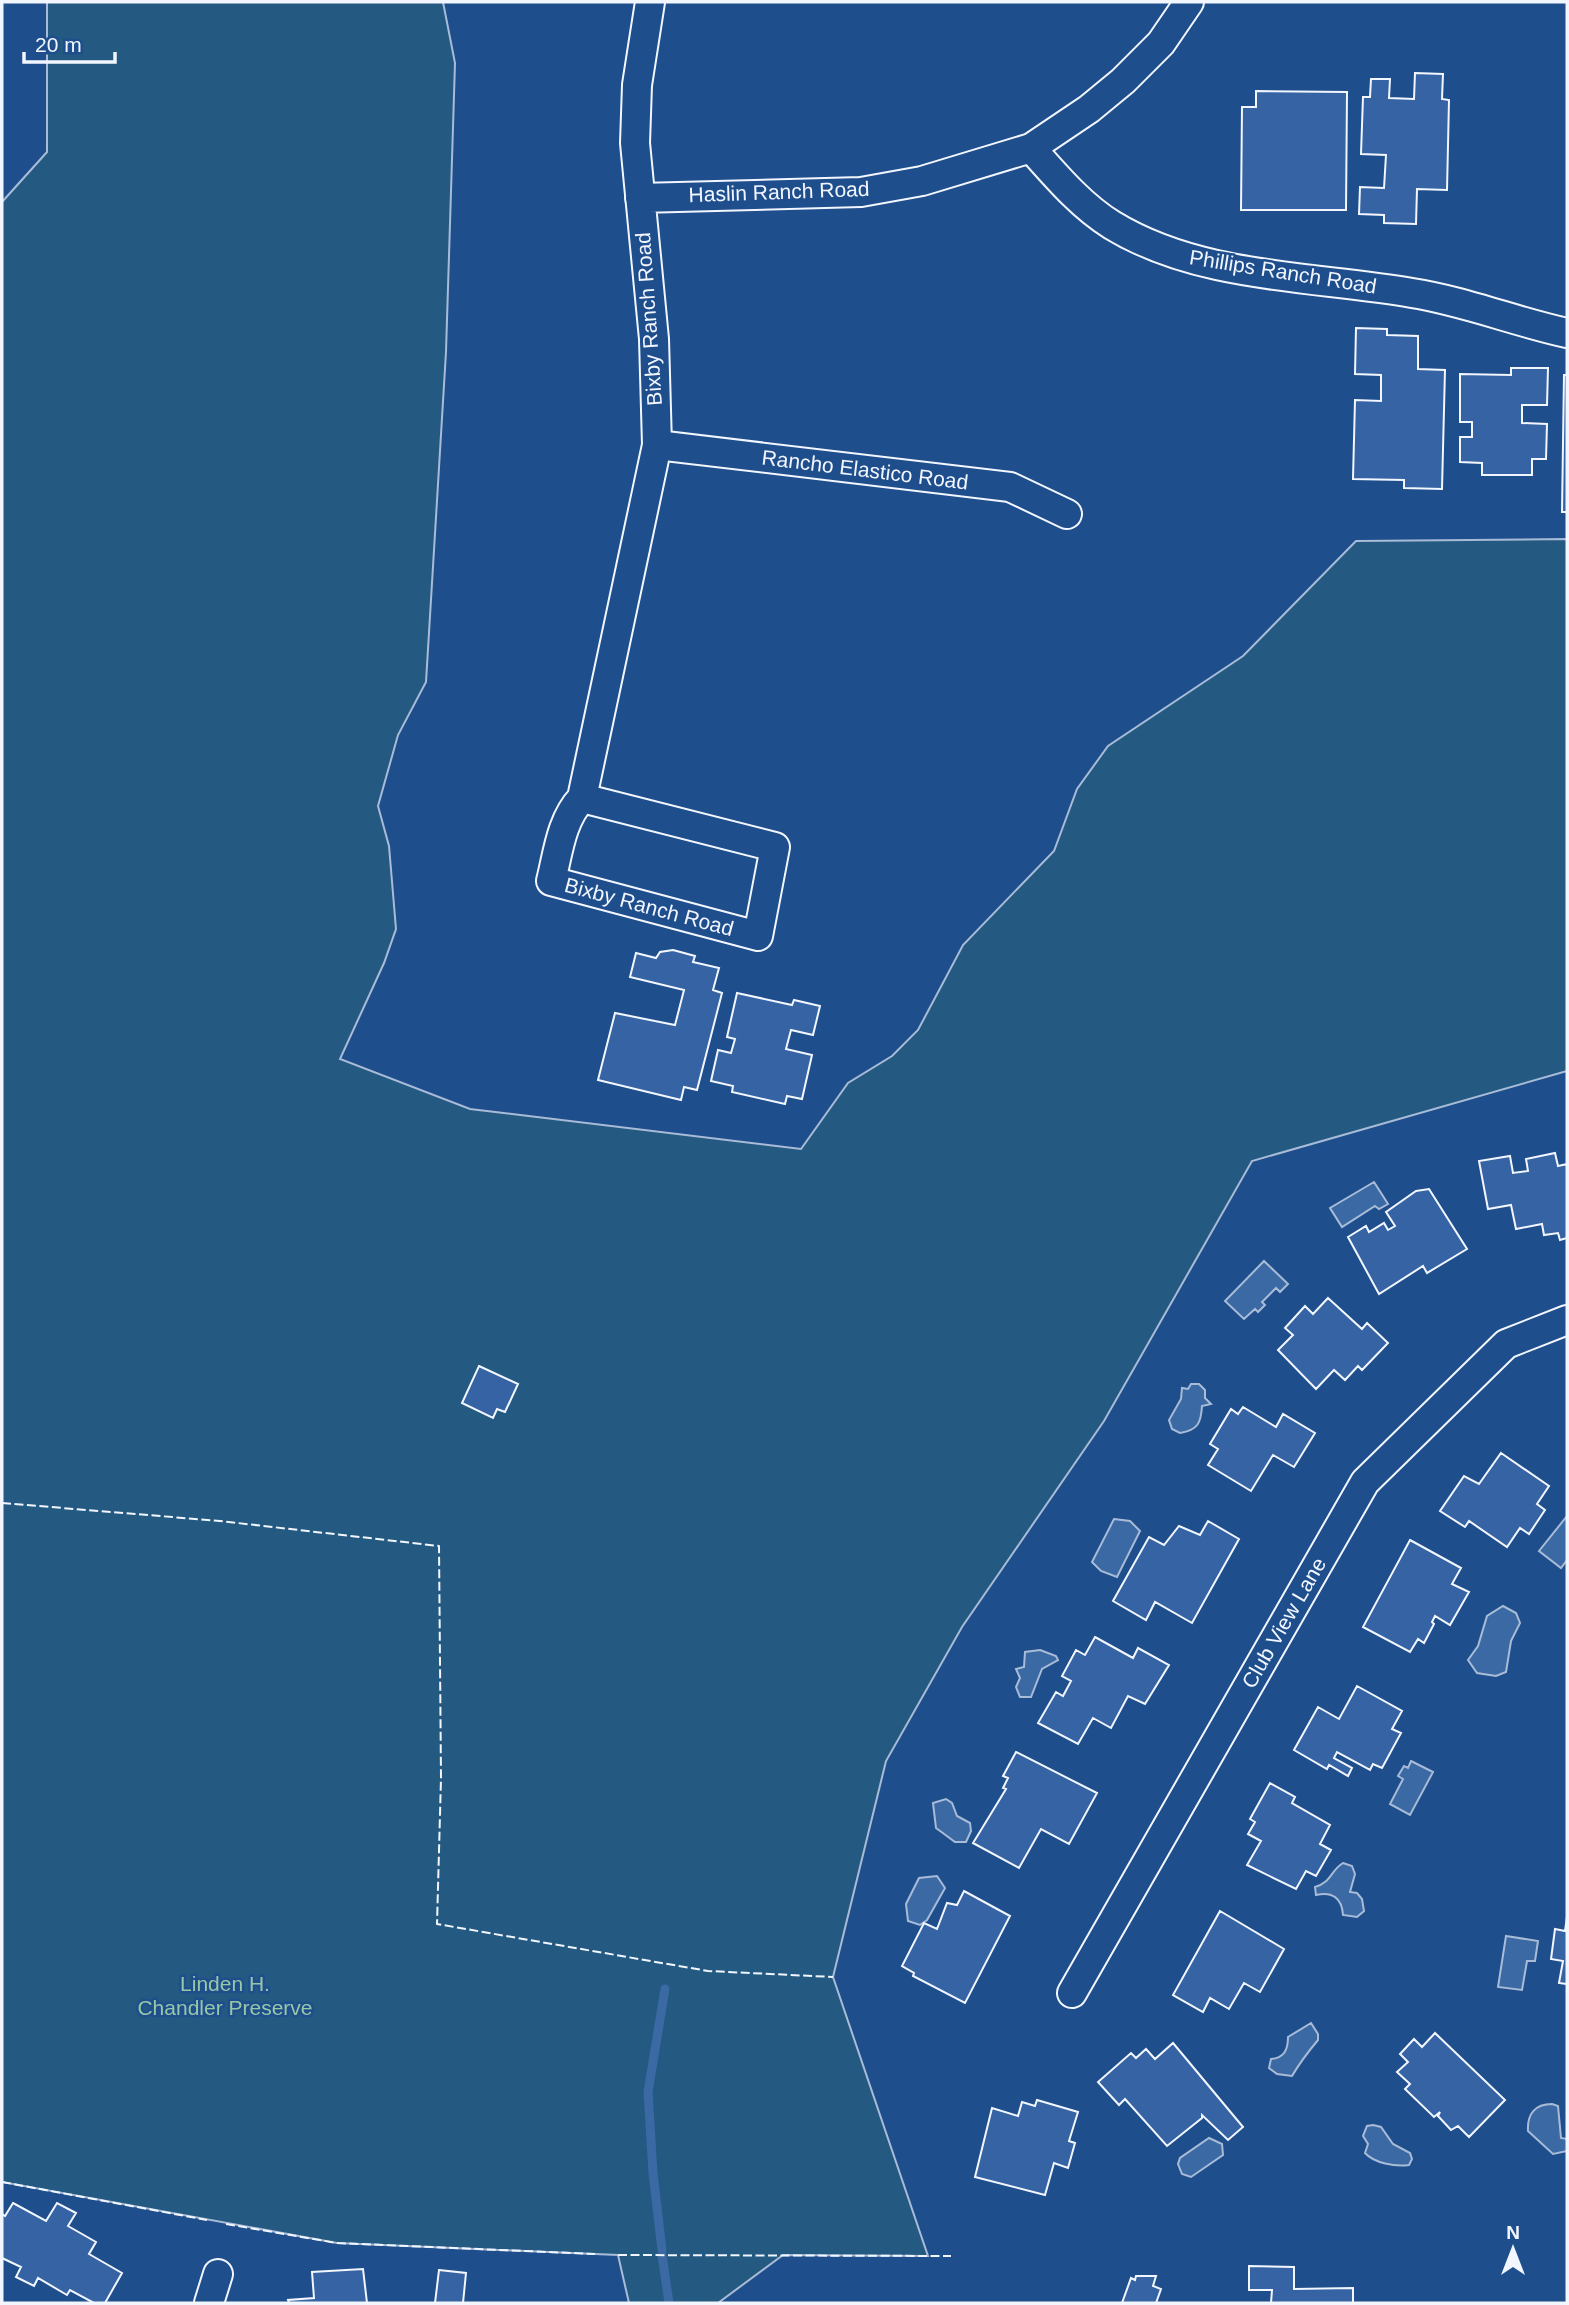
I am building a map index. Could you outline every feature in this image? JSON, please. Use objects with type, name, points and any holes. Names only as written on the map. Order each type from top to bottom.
[{"type":"street","name":"Bixby Ranch Road","points":[[582,798],[775,848],[758,936],[551,881],[565,823],[572,808],[582,798],[657,444],[654,339],[635,143],[637,85],[649,2]]},
{"type":"street","name":"Haslin Ranch Road","points":[[640,198],[861,192],[922,181],[1031,148],[1089,109],[1123,81],[1161,43],[1189,2]]},
{"type":"street","name":"Phillips Ranch Road","points":[[1031,148],[1063,184],[1111,225],[1160,248],[1209,264],[1435,297],[1511,321],[1567,333]]},
{"type":"street","name":"Rancho Elastico Road","points":[[657,444],[1010,487],[1067,514]]},
{"type":"street","name":"Club View Lane","points":[[1072,1993],[1365,1482],[1506,1344],[1567,1320]]},
{"type":"street","points":[[209,2303],[218,2274]]},
{"type":"green space","name":"Linden H. Chandler Preserve","points":[[47,2],[443,2],[455,63],[446,352],[426,682],[398,735],[378,806],[389,846],[396,929],[384,963],[340,1059],[470,1109],[801,1149],[848,1083],[892,1056],[918,1030],[963,945],[1054,851],[1077,789],[1108,746],[1243,656],[1356,541],[1567,539],[1567,1071],[1252,1161],[1104,1421],[962,1627],[886,1761],[833,1977],[928,2256],[783,2255],[718,2303],[629,2303],[618,2255],[337,2243],[2,2182],[2,202],[47,152]]},
{"type":"shaded area","points":[[1374,1182],[1388,1204],[1379,1209],[1375,1206],[1342,1227],[1330,1208]]},
{"type":"shaded area","points":[[1264,1261],[1288,1284],[1280,1292],[1276,1288],[1262,1302],[1265,1305],[1258,1312],[1255,1309],[1244,1319],[1225,1301]]},
{"type":"shaded area","points":[[1191,1384],[1199,1384],[1205,1390],[1205,1398],[1211,1404],[1202,1406],[1201,1417],[1195,1428],[1180,1433],[1172,1429],[1169,1420],[1181,1399],[1182,1388],[1188,1389]]},
{"type":"shaded area","points":[[1567,1516],[1567,1560],[1561,1568],[1539,1551]]},
{"type":"shaded area","points":[[1114,1519],[1130,1521],[1140,1531],[1117,1577],[1101,1571],[1092,1562]]},
{"type":"shaded area","points":[[1503,1606],[1516,1613],[1520,1623],[1511,1641],[1506,1672],[1496,1676],[1477,1673],[1468,1660],[1478,1646],[1487,1616]]},
{"type":"shaded area","points":[[1040,1650],[1056,1656],[1058,1660],[1042,1669],[1031,1697],[1020,1697],[1016,1687],[1020,1678],[1016,1669],[1024,1667],[1025,1652]]},
{"type":"shaded area","points":[[1411,1761],[1433,1772],[1410,1815],[1390,1804],[1403,1779],[1398,1776],[1404,1766],[1408,1768]]},
{"type":"shaded area","points":[[946,1799],[952,1803],[957,1816],[970,1823],[971,1831],[966,1842],[955,1842],[936,1828],[933,1803]]},
{"type":"shaded area","points":[[1343,1863],[1352,1866],[1355,1874],[1350,1892],[1357,1893],[1362,1899],[1364,1911],[1357,1917],[1343,1915],[1341,1904],[1335,1897],[1327,1894],[1316,1895],[1315,1887],[1324,1883]]},
{"type":"shaded area","points":[[937,1876],[945,1888],[927,1920],[920,1925],[908,1921],[906,1904],[919,1878]]},
{"type":"shaded area","points":[[1506,1936],[1538,1941],[1535,1961],[1527,1961],[1522,1990],[1498,1987]]},
{"type":"shaded area","points":[[1311,2023],[1318,2034],[1318,2040],[1292,2076],[1277,2074],[1269,2068],[1271,2059],[1284,2052],[1288,2037]]},
{"type":"shaded area","points":[[1552,2104],[1558,2106],[1561,2138],[1567,2139],[1567,2151],[1553,2154],[1528,2131],[1533,2111]]},
{"type":"shaded area","points":[[1367,2126],[1381,2127],[1393,2144],[1410,2153],[1412,2159],[1409,2165],[1385,2164],[1365,2153],[1368,2144],[1363,2136]]},
{"type":"shaded area","points":[[1209,2138],[1222,2144],[1223,2155],[1191,2177],[1182,2174],[1178,2164],[1180,2158]]},
{"type":"building","points":[[1415,73],[1443,74],[1442,99],[1449,100],[1447,190],[1417,189],[1416,224],[1384,223],[1384,215],[1359,214],[1360,187],[1384,188],[1386,155],[1361,154],[1363,97],[1370,97],[1371,79],[1390,79],[1389,98],[1414,99]]},
{"type":"building","points":[[1256,91],[1347,92],[1346,210],[1241,210],[1242,107],[1256,107]]},
{"type":"building","points":[[1356,328],[1387,329],[1387,335],[1418,336],[1418,369],[1445,370],[1442,489],[1404,488],[1404,480],[1353,479],[1355,400],[1381,401],[1381,375],[1355,374]]},
{"type":"building","points":[[1511,368],[1548,368],[1547,405],[1522,405],[1522,423],[1547,424],[1546,459],[1532,459],[1532,475],[1482,475],[1482,463],[1460,462],[1460,437],[1472,437],[1472,422],[1460,422],[1460,374],[1511,375]]},
{"type":"building","points":[[1564,375],[1567,375],[1567,512],[1562,512]]},
{"type":"building","points":[[673,950],[695,956],[693,962],[719,968],[713,990],[722,993],[697,1090],[684,1087],[681,1100],[598,1080],[615,1013],[675,1025],[684,990],[630,977],[636,953],[656,958],[660,952]]},
{"type":"building","points":[[737,993],[792,1005],[794,1000],[820,1006],[813,1035],[791,1030],[786,1049],[812,1055],[802,1099],[787,1096],[785,1104],[732,1092],[733,1086],[711,1081],[718,1050],[731,1053],[735,1039],[727,1037]]},
{"type":"building","points":[[1555,1153],[1558,1166],[1567,1164],[1567,1238],[1560,1240],[1558,1233],[1544,1235],[1542,1224],[1516,1229],[1511,1205],[1488,1209],[1479,1161],[1510,1156],[1513,1173],[1528,1171],[1526,1159]]},
{"type":"building","points":[[1429,1189],[1467,1249],[1427,1273],[1423,1266],[1379,1294],[1348,1237],[1366,1226],[1369,1232],[1384,1223],[1388,1230],[1395,1226],[1386,1212],[1416,1191]]},
{"type":"building","points":[[1328,1298],[1362,1329],[1367,1323],[1388,1343],[1362,1370],[1358,1366],[1345,1380],[1334,1370],[1316,1389],[1278,1350],[1293,1335],[1285,1328],[1305,1306],[1313,1314]]},
{"type":"building","points":[[479,1366],[518,1384],[505,1412],[497,1409],[493,1418],[462,1403]]},
{"type":"building","points":[[1243,1407],[1276,1427],[1283,1414],[1315,1433],[1294,1467],[1273,1455],[1251,1491],[1208,1465],[1218,1449],[1210,1444],[1231,1409],[1238,1414]]},
{"type":"building","points":[[1501,1453],[1549,1486],[1537,1504],[1545,1510],[1529,1534],[1520,1528],[1507,1547],[1469,1521],[1465,1527],[1440,1511],[1464,1476],[1479,1484]]},
{"type":"building","points":[[1208,1521],[1239,1539],[1192,1623],[1155,1602],[1146,1620],[1113,1601],[1149,1537],[1164,1545],[1179,1526],[1200,1535]]},
{"type":"building","points":[[1410,1540],[1461,1568],[1452,1584],[1469,1592],[1450,1625],[1435,1616],[1424,1643],[1418,1639],[1410,1652],[1363,1627]]},
{"type":"building","points":[[1095,1637],[1133,1658],[1138,1648],[1169,1665],[1145,1704],[1128,1696],[1111,1728],[1093,1718],[1078,1744],[1038,1723],[1056,1692],[1063,1696],[1071,1681],[1062,1676],[1076,1650],[1085,1655]]},
{"type":"building","points":[[1357,1686],[1402,1711],[1392,1729],[1401,1733],[1382,1768],[1373,1764],[1370,1770],[1337,1752],[1334,1758],[1352,1768],[1348,1776],[1329,1765],[1327,1769],[1294,1750],[1318,1707],[1339,1719]]},
{"type":"building","points":[[1016,1752],[1097,1793],[1069,1844],[1041,1829],[1019,1868],[973,1843],[1006,1789],[1003,1788],[1008,1778],[1003,1776]]},
{"type":"building","points":[[1270,1783],[1295,1797],[1292,1803],[1330,1825],[1320,1844],[1331,1850],[1316,1876],[1306,1871],[1296,1889],[1247,1865],[1261,1841],[1248,1834],[1255,1822],[1250,1819]]},
{"type":"building","points":[[964,1891],[1010,1916],[965,2003],[913,1976],[914,1973],[902,1966],[924,1923],[937,1929],[947,1903],[957,1905]]},
{"type":"building","points":[[1220,1911],[1284,1949],[1260,1992],[1244,1983],[1229,2009],[1210,1998],[1203,2012],[1173,1995]]},
{"type":"building","points":[[1567,1917],[1567,1984],[1559,1983],[1563,1961],[1551,1959],[1555,1929],[1565,1931]]},
{"type":"building","points":[[1435,2033],[1505,2100],[1469,2137],[1458,2126],[1451,2130],[1438,2116],[1440,2112],[1434,2117],[1405,2089],[1410,2084],[1397,2072],[1408,2062],[1400,2054],[1414,2039],[1422,2047]]},
{"type":"building","points":[[1173,2043],[1243,2127],[1228,2140],[1202,2115],[1202,2118],[1167,2146],[1125,2099],[1119,2105],[1098,2082],[1131,2053],[1136,2058],[1146,2049],[1155,2059]]},
{"type":"building","points":[[1037,2100],[1078,2112],[1069,2141],[1075,2143],[1068,2168],[1054,2163],[1045,2195],[975,2177],[992,2108],[1018,2116],[1022,2102],[1035,2106]]},
{"type":"building","points":[[13,2203],[46,2221],[57,2203],[76,2213],[68,2226],[96,2242],[89,2254],[122,2273],[105,2303],[94,2303],[70,2290],[67,2295],[38,2278],[34,2286],[16,2277],[21,2267],[2,2258],[2,2214],[5,2216]]},
{"type":"building","points":[[1249,2266],[1294,2267],[1294,2289],[1353,2288],[1353,2303],[1271,2303],[1272,2290],[1249,2290]]},
{"type":"building","points":[[363,2269],[367,2303],[289,2303],[288,2300],[314,2298],[312,2272]]},
{"type":"building","points":[[439,2270],[466,2273],[463,2303],[435,2303]]},
{"type":"building","points":[[1136,2276],[1156,2276],[1153,2286],[1161,2289],[1156,2303],[1122,2303],[1131,2278],[1135,2280]]},
{"type":"waterway","points":[[662,2250],[653,2173],[648,2092],[665,1989]]},
{"type":"waterway","points":[[662,2255],[669,2303]]},
{"type":"fence","points":[[2,1503],[220,1521],[439,1546],[441,1778],[437,1924],[708,1971],[833,1977]]},
{"type":"fence","points":[[2,2182],[207,2220]]},
{"type":"fence","points":[[226,2224],[337,2243],[595,2254]]},
{"type":"fence","points":[[618,2255],[951,2256]]}]
